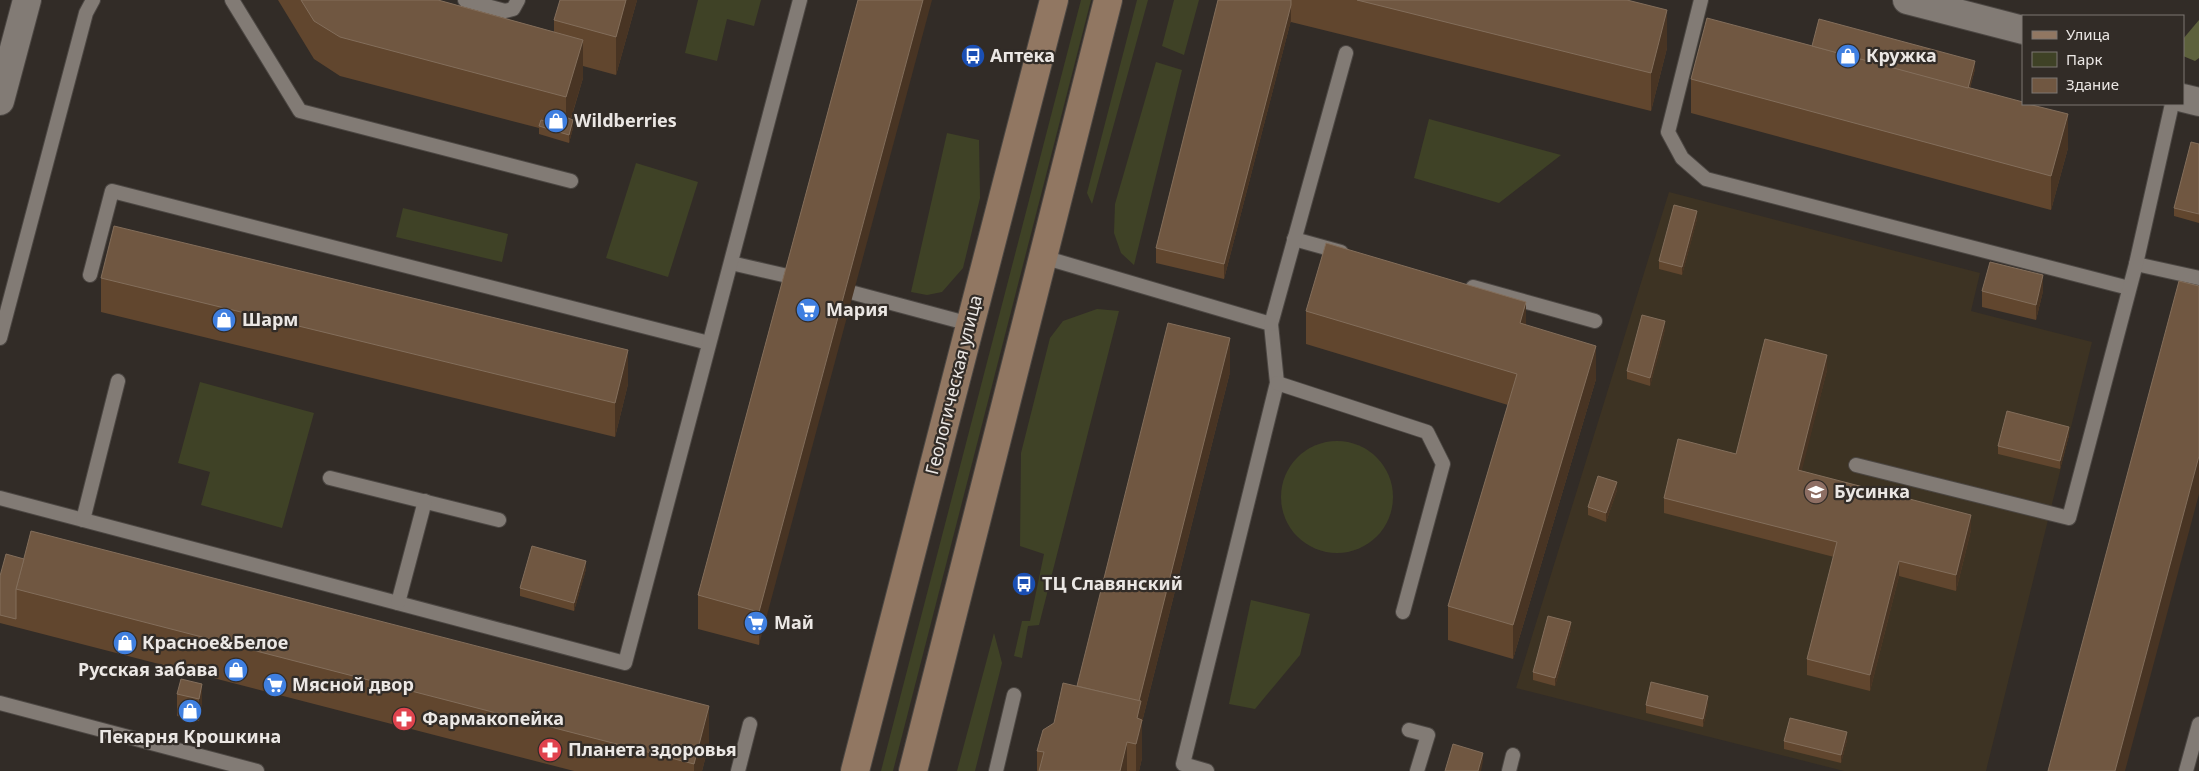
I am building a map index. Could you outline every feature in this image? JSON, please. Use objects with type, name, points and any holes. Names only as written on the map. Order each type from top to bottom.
[{"type":"main road","name":"Геологическая улица","points":[[855,771],[1054,0]]},
{"type":"main road","points":[[913,771],[1108,0]]},
{"type":"street","points":[[0,101],[27,0]]},
{"type":"street","points":[[1907,0],[2022,30]]},
{"type":"street","points":[[2184,98],[2199,102]]},
{"type":"lane","points":[[0,338],[84,23],[93,0]]},
{"type":"lane","points":[[232,0],[300,111],[571,180]]},
{"type":"lane","points":[[465,0],[506,11],[513,10],[518,0]]},
{"type":"lane","points":[[0,498],[625,663],[800,0]]},
{"type":"lane","points":[[1701,0],[1668,132],[1682,158],[1706,179],[2129,288]]},
{"type":"lane","points":[[1207,771],[1183,764],[1277,383],[1271,324],[1346,53]]},
{"type":"lane","points":[[1856,465],[2069,518],[2136,264],[2172,105]]},
{"type":"lane","points":[[90,276],[112,191],[709,343]]},
{"type":"lane","points":[[1294,239],[1350,255]]},
{"type":"lane","points":[[1043,257],[1271,324]]},
{"type":"lane","points":[[730,263],[792,277]]},
{"type":"lane","points":[[2136,264],[2199,278]]},
{"type":"lane","points":[[1463,284],[1595,321]]},
{"type":"lane","points":[[854,293],[970,324]]},
{"type":"lane","points":[[83,520],[118,381]]},
{"type":"lane","points":[[1277,383],[1427,432],[1443,464],[1403,612]]},
{"type":"lane","points":[[330,478],[499,520]]},
{"type":"lane","points":[[398,603],[425,501]]},
{"type":"lane","points":[[996,771],[1014,695]]},
{"type":"lane","points":[[0,703],[257,771]]},
{"type":"lane","points":[[738,771],[750,724]]},
{"type":"lane","points":[[2186,771],[2199,724]]},
{"type":"lane","points":[[1409,730],[1428,735],[1417,771]]},
{"type":"lane","points":[[1509,771],[1513,755]]},
{"type":"shaded area","name":"Бусинка","points":[[1669,192],[1980,273],[1971,311],[2092,342],[1986,771],[1844,771],[1516,688]]},
{"type":"green space","points":[[698,0],[761,0],[754,26],[727,19],[717,61],[685,53]]},
{"type":"green space","points":[[1081,0],[1091,0],[893,771],[881,771]]},
{"type":"green space","points":[[1137,0],[1148,0],[1092,204],[1087,193]]},
{"type":"green space","points":[[1174,0],[1199,0],[1184,55],[1162,46]]},
{"type":"green space","points":[[2199,20],[2199,58],[2195,61],[2184,56],[2184,38]]},
{"type":"green space","points":[[1156,62],[1182,70],[1134,265],[1121,253],[1114,233],[1115,204]]},
{"type":"green space","points":[[1429,119],[1561,155],[1499,203],[1414,178]]},
{"type":"green space","points":[[947,133],[979,140],[980,198],[963,268],[942,292],[927,295],[911,292]]},
{"type":"green space","points":[[636,163],[698,182],[668,277],[606,258]]},
{"type":"green space","points":[[403,208],[508,234],[502,262],[396,237]]},
{"type":"green space","points":[[1097,309],[1119,311],[1039,625],[1028,626],[1022,658],[1014,656],[1022,621],[1030,621],[1044,554],[1020,546],[1021,453],[1050,338],[1063,321]]},
{"type":"green space","points":[[200,382],[314,413],[282,528],[201,505],[210,472],[178,463]]},
{"type":"green space","points":[[1337,441],[1359,445],[1377,457],[1389,475],[1393,497],[1389,519],[1377,537],[1359,549],[1337,553],[1315,549],[1297,537],[1285,519],[1281,497],[1285,475],[1297,457],[1315,445]]},
{"type":"green space","points":[[1251,600],[1310,614],[1300,655],[1255,709],[1229,704]]},
{"type":"green space","points":[[994,633],[1002,663],[975,771],[957,771]]},
{"type":"building","points":[[301,0],[438,0],[583,40],[566,97],[340,37],[314,21]]},
{"type":"building","points":[[560,0],[626,0],[616,37],[554,20]]},
{"type":"building","points":[[858,0],[923,0],[759,612],[698,595]]},
{"type":"building","points":[[1218,0],[1291,0],[1224,264],[1156,248]]},
{"type":"building","points":[[1357,0],[1627,0],[1667,10],[1651,73]]},
{"type":"building","points":[[1707,18],[2022,102],[2022,105],[2032,105],[2068,114],[2051,176],[1691,79]]},
{"type":"building","points":[[1819,19],[1975,61],[1968,88],[1812,46]]},
{"type":"building","points":[[568,118],[573,120],[569,135],[539,126],[541,120],[566,127]]},
{"type":"building","points":[[2191,142],[2199,144],[2199,214],[2174,208]]},
{"type":"building","points":[[1674,205],[1697,211],[1682,267],[1659,261]]},
{"type":"building","points":[[114,226],[628,350],[615,403],[101,278]]},
{"type":"building","points":[[1326,243],[1526,302],[1520,323],[1596,346],[1513,625],[1448,606],[1517,374],[1306,311]]},
{"type":"building","points":[[1990,262],[2043,275],[2036,305],[1982,291]]},
{"type":"building","points":[[2179,281],[2199,286],[2199,456],[2115,771],[2048,771]]},
{"type":"building","points":[[1642,315],[1665,321],[1650,378],[1627,371]]},
{"type":"building","points":[[1168,323],[1230,338],[1139,701],[1077,686]]},
{"type":"building","points":[[1765,339],[1827,355],[1798,470],[1971,515],[1956,575],[1899,561],[1870,675],[1807,659],[1837,542],[1664,498],[1678,439],[1736,454]]},
{"type":"building","points":[[2007,411],[2069,427],[2060,461],[1998,446]]},
{"type":"building","points":[[1598,476],[1617,482],[1606,513],[1588,507]]},
{"type":"building","points":[[31,531],[709,706],[694,764],[16,589]]},
{"type":"building","points":[[532,546],[586,561],[574,603],[520,588]]},
{"type":"building","points":[[6,554],[24,559],[16,589],[16,619],[0,615],[0,576]]},
{"type":"building","points":[[1548,616],[1571,622],[1555,678],[1533,672]]},
{"type":"building","points":[[181,679],[202,684],[199,699],[177,694]]},
{"type":"building","points":[[1651,682],[1708,696],[1703,719],[1646,705]]},
{"type":"building","points":[[1063,683],[1141,701],[1137,718],[1142,720],[1136,744],[1127,742],[1120,771],[1039,771],[1044,752],[1037,751],[1043,730],[1054,723]]},
{"type":"building","points":[[1790,718],[1847,732],[1841,755],[1784,741]]},
{"type":"building","points":[[1453,744],[1483,753],[1478,771],[1445,771]]},
{"type":"place","name":"Аптека","points":[[973,56]]},
{"type":"place","name":"Кружка","points":[[1848,56]]},
{"type":"place","name":"Wildberries","points":[[556,121]]},
{"type":"place","name":"Мария","points":[[808,310]]},
{"type":"place","name":"Шарм","points":[[224,320]]},
{"type":"place","name":"Бусинка","points":[[1816,492]]},
{"type":"place","name":"ТЦ Славянский","points":[[1024,584]]},
{"type":"place","name":"Май","points":[[756,623]]},
{"type":"place","name":"Красное&Белое","points":[[125,643]]},
{"type":"place","name":"Русская забава","points":[[236,670]]},
{"type":"place","name":"Мясной двор","points":[[275,685]]},
{"type":"place","name":"Пекарня Крошкина","points":[[190,711]]},
{"type":"place","name":"Фармакопейка","points":[[404,719]]},
{"type":"place","name":"Планета здоровья","points":[[550,750]]}]
